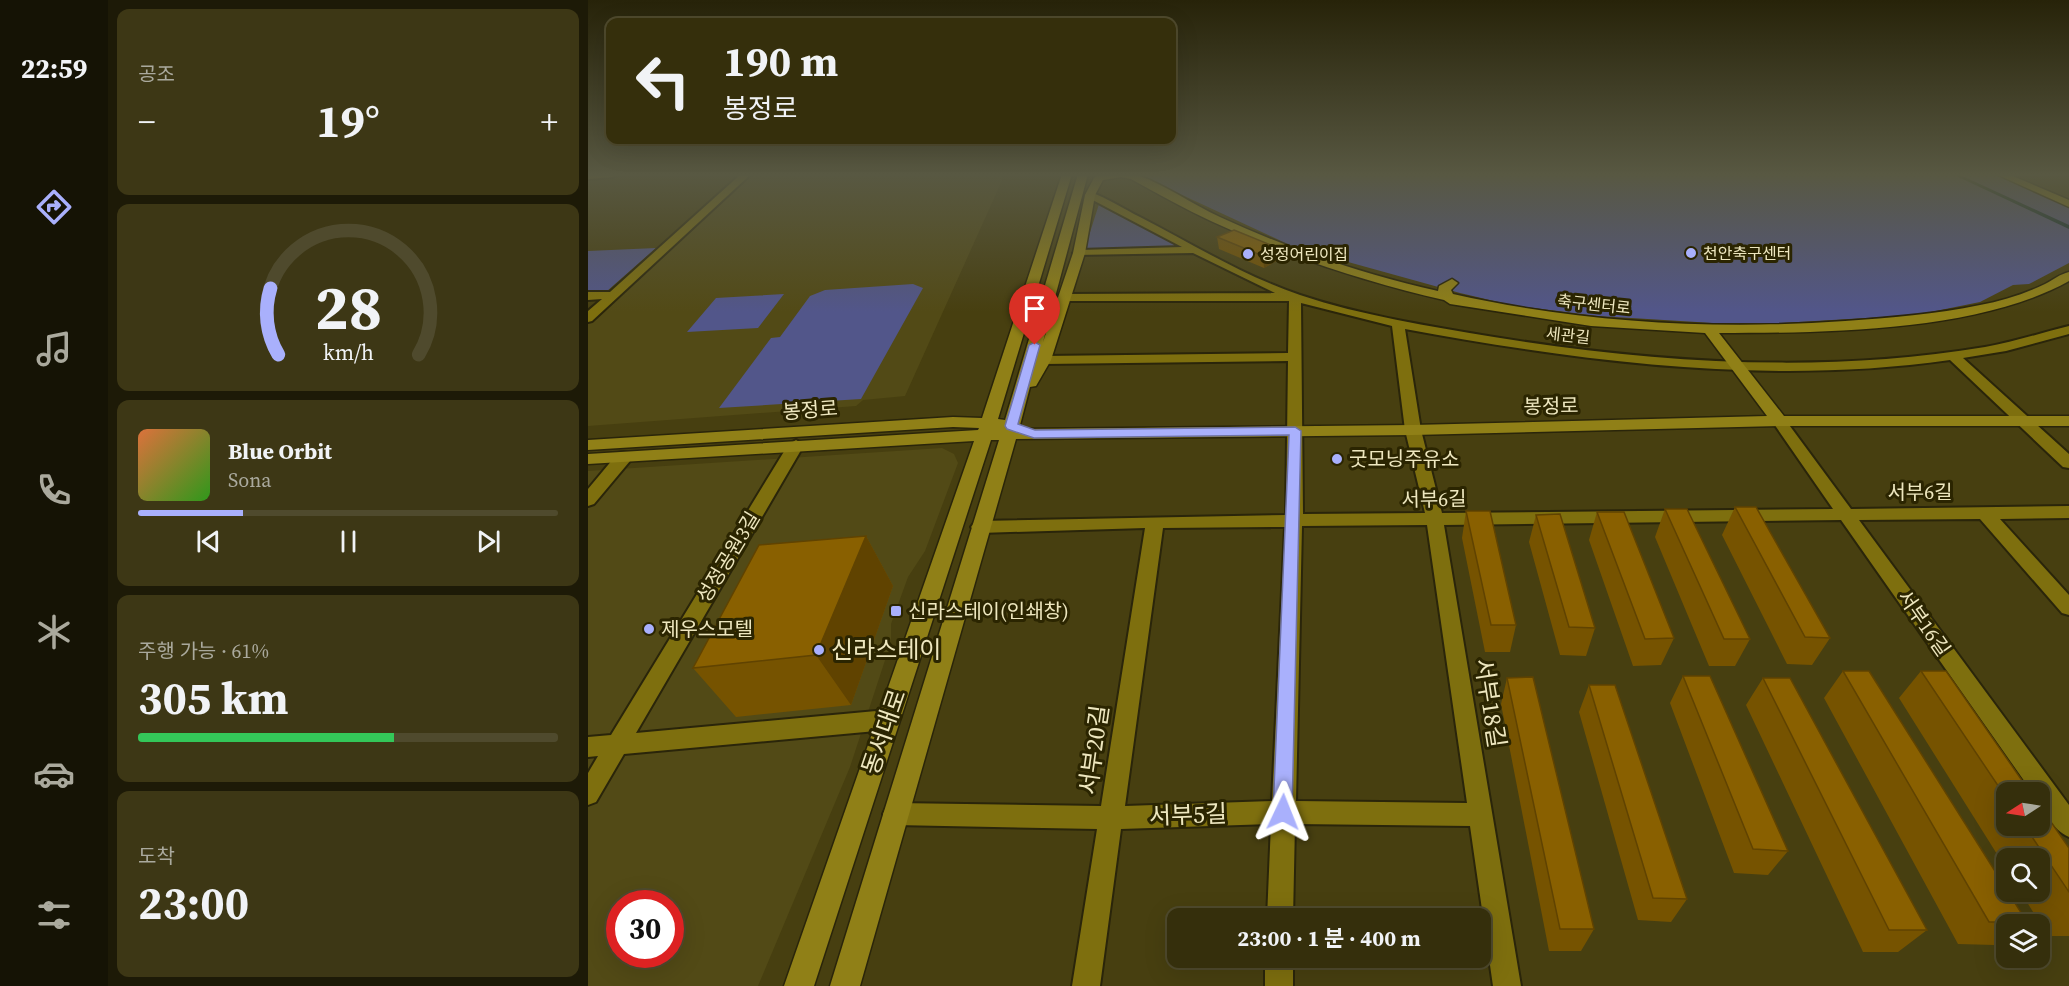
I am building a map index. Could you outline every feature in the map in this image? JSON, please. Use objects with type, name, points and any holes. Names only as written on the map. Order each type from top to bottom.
[{"type":"street","points":[[588,318],[695,220]]},
{"type":"street","points":[[998,425],[1008,333],[1044,220]]},
{"type":"street","name":"동서대로","points":[[845,986],[980,527],[998,425],[1027,307],[1053,220]]},
{"type":"street","name":"동서대로","points":[[799,986],[887,720],[998,425],[1017,408],[1071,220]]},
{"type":"street","points":[[1017,408],[1044,360],[1079,252],[1085,220]]},
{"type":"street","name":"세관길","points":[[1139,220],[1244,276],[1295,297],[1398,325],[1539,349],[1636,360],[1791,366],[1864,364],[1986,351],[2069,330]]},
{"type":"street","name":"축구센터로","points":[[1217,220],[1282,249],[1385,283],[1455,301],[1486,308],[1627,324],[1709,329],[1811,329],[1934,317],[2025,296],[2069,276]]},
{"type":"street","points":[[1079,252],[1197,250]]},
{"type":"street","points":[[1452,282],[1444,289],[1445,295],[1455,301]]},
{"type":"street","points":[[588,296],[613,295]]},
{"type":"street","points":[[1063,298],[1295,297],[1294,520],[1280,908]]},
{"type":"street","name":"서부18길","points":[[1398,325],[1413,430],[1435,520],[1507,986]]},
{"type":"street","points":[[1709,329],[1779,421]]},
{"type":"street","points":[[1952,355],[2069,463]]},
{"type":"street","points":[[1044,360],[1295,357]]},
{"type":"street","name":"봉정로","points":[[588,446],[896,425],[998,425],[1034,434],[1413,430],[1779,421],[2069,420]]},
{"type":"street","name":"서부16길","points":[[1779,421],[2062,805],[2069,825]]},
{"type":"street","name":"봉정로","points":[[588,459],[796,445],[998,425]]},
{"type":"street","name":"성정공원3길","points":[[588,794],[796,445]]},
{"type":"street","points":[[588,500],[624,457]]},
{"type":"street","points":[[1984,512],[2069,608]]},
{"type":"street","name":"서부6길","points":[[980,527],[1294,520],[2069,512]]},
{"type":"street","name":"서부20길","points":[[1086,986],[1155,522]]},
{"type":"street","points":[[588,747],[887,720]]},
{"type":"street","name":"서부5길","points":[[895,814],[1111,818],[1283,812],[1480,815]]},
{"type":"street","points":[[1279,968],[1279,986]]},
{"type":"shaded area","points":[[701,220],[984,220],[905,396],[863,400],[856,406],[588,426],[588,324]]},
{"type":"shaded area","points":[[1094,220],[1133,220],[1179,245],[1175,248],[1086,250]]},
{"type":"shaded area","name":"천안축구센터","points":[[1236,220],[2069,220],[2069,263],[2029,284],[2013,285],[1980,302],[1916,315],[1782,323],[1713,323],[1598,316],[1511,305],[1294,247]]},
{"type":"shaded area","points":[[2050,220],[2058,220],[2069,225],[2069,229]]},
{"type":"shaded area","points":[[656,248],[606,292],[588,293],[588,251]]},
{"type":"shaded area","points":[[913,284],[923,288],[861,399],[719,408],[771,338],[780,337],[810,296],[825,290]]},
{"type":"shaded area","points":[[784,294],[758,328],[687,332],[716,298]]},
{"type":"shaded area","points":[[942,448],[954,454],[958,463],[925,551],[908,577],[891,624],[891,642],[850,767],[758,986],[588,986],[588,471]]},
{"type":"building","points":[[1234,230],[1278,248],[1263,256],[1217,237]]},
{"type":"building","points":[[1735,507],[1756,507],[1830,638],[1805,637]]},
{"type":"building","points":[[1665,509],[1687,509],[1750,639],[1724,639]]},
{"type":"building","points":[[1466,511],[1490,511],[1516,625],[1491,625]]},
{"type":"building","points":[[1597,512],[1624,512],[1674,638],[1645,639]]},
{"type":"building","points":[[1560,514],[1595,628],[1569,627],[1536,515]]},
{"type":"building","points":[[866,536],[816,655],[693,668],[759,545]]},
{"type":"building","points":[[1843,671],[1869,671],[1996,873],[1996,902],[2014,902],[2022,914],[1996,914],[1996,922],[1989,922]]},
{"type":"building","points":[[1921,671],[1946,671],[2023,782],[1996,783]]},
{"type":"building","points":[[1683,676],[1710,676],[1788,851],[1753,849]]},
{"type":"building","points":[[1533,677],[1594,929],[1560,929],[1507,678]]},
{"type":"building","points":[[1763,678],[1790,678],[1927,930],[1889,930]]},
{"type":"building","points":[[1589,685],[1615,685],[1687,899],[1653,898]]},
{"type":"building","points":[[2050,820],[2069,848],[2069,892],[2050,864],[2050,848],[2039,848],[2031,836],[2050,836]]},
{"type":"place","name":"천안축구센터","points":[[1691,253]]},
{"type":"place","name":"성정어린이집","points":[[1248,254]]},
{"type":"place","name":"굿모닝주유소","points":[[1337,459]]},
{"type":"place","name":"신라스테이(인쇄창)","points":[[896,611]]},
{"type":"place","name":"제우스모텔","points":[[649,629]]},
{"type":"place","name":"신라스테이","points":[[819,650]]},
{"type":"route","points":[[1035,345],[1011,426],[1034,434],[1295,431],[1294,520],[1283,812]]}]
